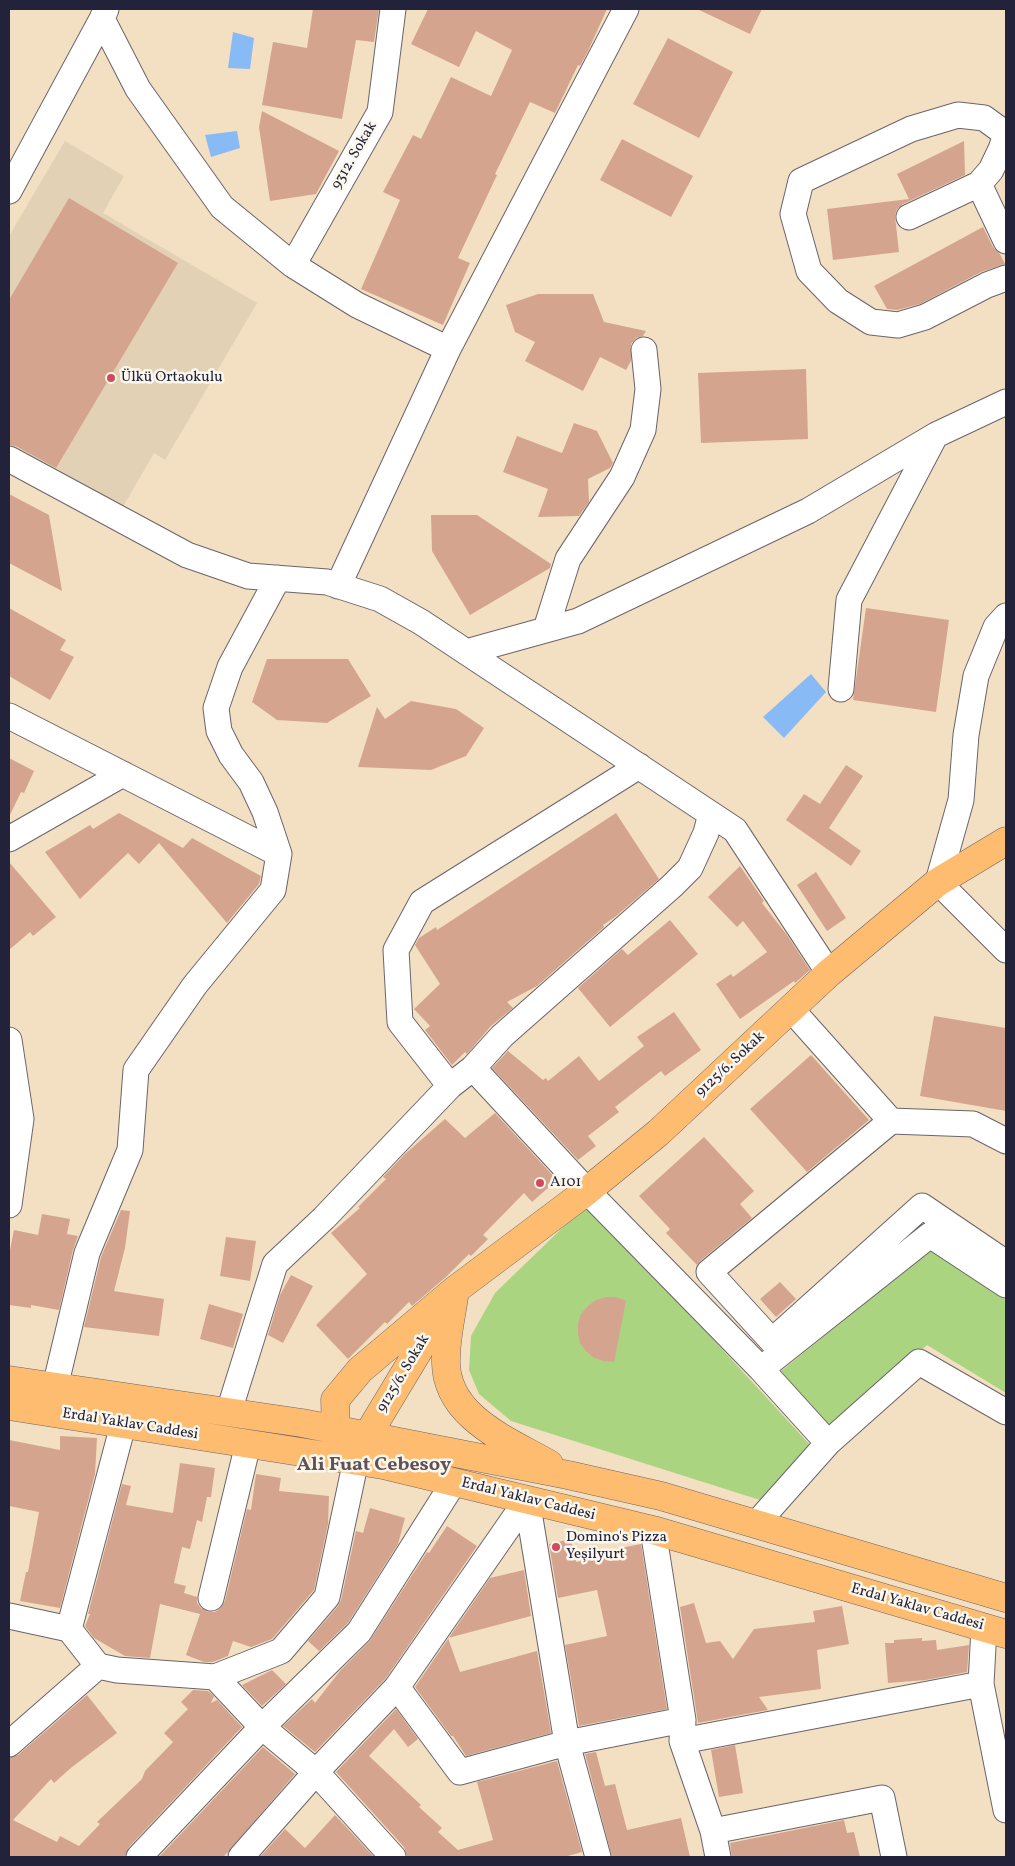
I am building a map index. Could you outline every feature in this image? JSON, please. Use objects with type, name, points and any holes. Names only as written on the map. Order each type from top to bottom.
[{"type":"main road","name":"9125/6. Sokak","points":[[302,1423],[335,1400],[360,1370],[455,1290],[587,1191],[658,1133],[829,973],[938,882],[1006,841]]},
{"type":"main road","name":"9125/6. Sokak","points":[[350,1442],[455,1290]]},
{"type":"main road","points":[[455,1290],[446,1358],[447,1377],[452,1392],[469,1415],[486,1428],[568,1475]]},
{"type":"main road","name":"Erdal Yaklav Caddesi","points":[[9,1380],[302,1423],[350,1442],[568,1475],[661,1496],[1006,1598]]},
{"type":"main road","points":[[335,1400],[350,1442]]},
{"type":"main road","name":"Erdal Yaklav Caddesi","points":[[9,1406],[307,1452],[350,1442],[383,1465],[653,1530],[995,1631]]},
{"type":"street","name":"9312. Sokak","points":[[293,265],[380,112],[393,9]]},
{"type":"street","points":[[338,586],[448,350],[626,9]]},
{"type":"street","points":[[104,14],[138,90],[222,207],[293,265],[358,305],[448,350]]},
{"type":"street","points":[[9,191],[104,14]]},
{"type":"street","points":[[909,217],[979,184],[991,170],[1006,135],[984,118],[958,115],[911,129],[801,181],[793,214],[809,271],[838,301],[871,322],[898,325],[925,317],[987,285],[1006,278]]},
{"type":"street","points":[[979,184],[1006,241]]},
{"type":"street","points":[[546,629],[568,559],[622,477],[643,430],[648,389],[644,350]]},
{"type":"street","points":[[466,652],[578,620],[808,511],[936,435],[1006,402]]},
{"type":"street","points":[[841,689],[849,600],[936,435]]},
{"type":"street","points":[[9,459],[187,555],[248,576],[327,582],[380,599],[421,622],[735,830],[829,973]]},
{"type":"street","points":[[55,1388],[87,1253],[130,1150],[136,1070],[195,985],[273,890],[279,854],[265,812],[251,782],[231,756],[219,731],[216,708],[230,667],[278,578]]},
{"type":"street","points":[[1006,616],[996,627],[976,676],[966,735],[960,800],[938,882],[1006,950]]},
{"type":"street","points":[[9,716],[279,854]]},
{"type":"street","points":[[450,1086],[400,1022],[396,950],[422,902],[639,766]]},
{"type":"street","points":[[9,839],[123,774]]},
{"type":"street","points":[[228,1411],[275,1264],[324,1218],[450,1086],[473,1068],[502,1036],[690,868],[706,833],[711,814]]},
{"type":"street","points":[[791,1009],[891,1121]]},
{"type":"street","points":[[9,1040],[21,1120],[9,1205]]},
{"type":"street","points":[[473,1068],[587,1191],[761,1369],[828,1443]]},
{"type":"street","points":[[1006,1141],[973,1124],[891,1121],[709,1272],[772,1341],[922,1206],[1006,1263]]},
{"type":"street","points":[[761,1369],[930,1235],[1006,1285]]},
{"type":"street","points":[[756,1524],[828,1443],[919,1362],[1006,1412]]},
{"type":"street","points":[[69,1629],[123,1425]]},
{"type":"street","points":[[9,1616],[69,1629],[98,1666],[117,1670],[215,1677],[281,1651],[328,1597],[350,1442]]},
{"type":"street","points":[[211,1598],[248,1444]]},
{"type":"street","points":[[140,1857],[262,1727],[359,1632],[454,1482]]},
{"type":"street","points":[[244,1856],[316,1772],[397,1687],[527,1500]]},
{"type":"street","points":[[527,1500],[567,1743],[598,1857]]},
{"type":"street","points":[[653,1530],[683,1731],[713,1831],[718,1857]]},
{"type":"street","points":[[995,1631],[981,1684],[1006,1810]]},
{"type":"street","points":[[9,1744],[98,1666]]},
{"type":"street","points":[[215,1677],[262,1727],[316,1772],[392,1857]]},
{"type":"street","points":[[397,1687],[460,1772],[567,1743],[683,1731],[981,1684]]},
{"type":"street","points":[[713,1831],[882,1798],[894,1857]]},
{"type":"shaded area","name":"Ülkü Ortaokulu","points":[[65,141],[124,176],[103,213],[257,303],[165,460],[154,453],[112,526],[9,465],[9,236]]},
{"type":"green space","points":[[588,1203],[810,1445],[763,1501],[511,1421],[479,1394],[469,1370],[471,1336],[495,1293]]},
{"type":"green space","points":[[930,1250],[1006,1300],[1006,1393],[927,1345],[834,1431],[780,1372]]},
{"type":"water","points":[[233,32],[254,38],[250,69],[228,68]]},
{"type":"water","points":[[237,131],[240,148],[211,157],[205,135]]},
{"type":"water","points":[[811,674],[826,692],[784,738],[763,717]]},
{"type":"building","points":[[313,9],[379,9],[374,42],[356,40],[342,119],[262,105],[273,42],[307,48]]},
{"type":"building","points":[[428,9],[607,9],[588,51],[580,66],[578,65],[555,113],[530,102],[495,174],[497,175],[458,258],[470,263],[443,325],[361,289],[400,200],[383,192],[413,135],[421,139],[451,77],[491,96],[512,50],[476,31],[459,67],[411,44]]},
{"type":"building","points":[[697,9],[762,9],[750,34]]},
{"type":"building","points":[[668,38],[733,72],[699,138],[633,104]]},
{"type":"building","points":[[262,111],[339,151],[316,194],[270,201],[259,127]]},
{"type":"building","points":[[622,139],[693,176],[671,217],[600,180]]},
{"type":"building","points":[[964,141],[965,175],[903,204],[897,209],[895,216],[899,252],[833,260],[827,209],[909,199],[897,174]]},
{"type":"building","name":"Ülkü Ortaokulu","points":[[69,198],[178,263],[56,468],[16,446],[9,445],[9,300]]},
{"type":"building","points":[[983,227],[993,247],[1000,254],[1005,264],[981,272],[920,304],[897,310],[887,309],[874,286]]},
{"type":"building","points":[[538,294],[593,294],[604,322],[646,331],[643,336],[636,338],[631,344],[631,361],[626,370],[600,357],[583,391],[525,361],[535,342],[515,332],[506,305]]},
{"type":"building","points":[[806,369],[808,439],[701,443],[698,373]]},
{"type":"building","points":[[574,423],[597,431],[613,463],[610,468],[588,479],[589,502],[579,516],[538,517],[548,489],[503,472],[517,436],[562,453]]},
{"type":"building","points":[[9,494],[49,515],[62,591],[9,563]]},
{"type":"building","points":[[431,515],[477,515],[551,564],[550,568],[470,615],[432,551]]},
{"type":"building","points":[[9,608],[66,640],[60,650],[74,657],[50,700],[9,676]]},
{"type":"building","points":[[866,608],[949,620],[936,712],[853,700]]},
{"type":"building","points":[[267,659],[348,659],[371,696],[327,723],[277,720],[252,702]]},
{"type":"building","points":[[411,701],[456,709],[484,728],[466,756],[431,770],[358,767],[377,707],[385,719]]},
{"type":"building","points":[[9,758],[34,771],[24,793],[21,792],[9,817]]},
{"type":"building","points":[[846,765],[863,776],[829,828],[861,851],[851,866],[786,820],[804,794],[820,804]]},
{"type":"building","points":[[119,813],[183,848],[192,838],[261,876],[259,884],[227,923],[159,843],[139,864],[128,853],[80,899],[45,852],[90,825],[93,829]]},
{"type":"building","points":[[616,813],[659,879],[603,925],[604,927],[537,986],[507,1002],[513,1008],[491,1026],[467,1054],[465,1052],[452,1065],[425,1030],[430,1026],[414,1009],[440,984],[415,945],[419,938],[436,927],[437,930]]},
{"type":"building","points":[[9,862],[56,917],[33,936],[30,932],[9,950]]},
{"type":"building","points":[[740,866],[764,901],[762,903],[787,935],[810,970],[795,983],[794,981],[740,1019],[716,984],[731,974],[733,977],[767,952],[743,921],[737,927],[708,897]]},
{"type":"building","points":[[816,872],[846,918],[827,931],[797,885]]},
{"type":"building","points":[[670,920],[698,954],[610,1027],[578,988],[622,949],[628,955]]},
{"type":"building","points":[[674,1012],[701,1050],[665,1076],[661,1071],[615,1107],[619,1112],[588,1136],[596,1146],[578,1160],[492,1068],[508,1051],[543,1080],[546,1078],[548,1081],[579,1056],[599,1081],[644,1046],[637,1037]]},
{"type":"building","points":[[934,1016],[1006,1028],[1006,1111],[920,1096]]},
{"type":"building","points":[[811,1055],[869,1120],[807,1172],[750,1109]]},
{"type":"building","points":[[495,1113],[557,1180],[532,1202],[524,1193],[483,1235],[488,1239],[471,1256],[469,1254],[412,1306],[409,1302],[387,1324],[385,1322],[348,1359],[316,1325],[367,1274],[331,1233],[360,1208],[358,1207],[386,1179],[383,1177],[405,1154],[445,1119],[465,1138]]},
{"type":"building","points":[[704,1137],[754,1191],[740,1204],[752,1218],[697,1265],[666,1233],[670,1229],[639,1196]]},
{"type":"building","points":[[121,1210],[130,1211],[125,1248],[114,1291],[164,1299],[159,1336],[84,1327],[101,1257]]},
{"type":"building","points":[[42,1214],[70,1219],[67,1234],[78,1236],[59,1310],[31,1305],[31,1308],[9,1305],[9,1255],[14,1230],[38,1235]]},
{"type":"building","points":[[226,1237],[256,1241],[250,1281],[220,1276]]},
{"type":"building","points":[[291,1275],[313,1286],[283,1343],[268,1335],[280,1295]]},
{"type":"building","points":[[780,1282],[796,1299],[776,1317],[760,1299]]},
{"type":"building","points":[[616,1297],[626,1301],[614,1362],[594,1358],[580,1343],[578,1333],[578,1323],[581,1314],[596,1300]]},
{"type":"building","points":[[209,1304],[243,1314],[233,1348],[200,1339]]},
{"type":"building","points":[[60,1436],[97,1438],[95,1474],[60,1608],[20,1601],[26,1572],[28,1572],[39,1512],[9,1506],[9,1440],[60,1450]]},
{"type":"building","points":[[180,1463],[215,1468],[211,1497],[207,1497],[202,1522],[197,1520],[190,1549],[182,1547],[174,1583],[186,1586],[184,1593],[197,1597],[197,1603],[208,1612],[215,1612],[221,1608],[225,1601],[247,1509],[251,1510],[256,1474],[281,1478],[279,1491],[329,1496],[328,1524],[314,1590],[272,1639],[251,1647],[233,1641],[228,1656],[213,1662],[204,1662],[186,1655],[200,1614],[160,1604],[150,1658],[125,1656],[94,1638],[85,1626],[90,1614],[88,1614],[122,1484],[131,1486],[126,1505],[173,1513]]},
{"type":"building","points":[[370,1508],[405,1518],[398,1544],[348,1623],[319,1651],[308,1641],[341,1600],[356,1531],[363,1533]]},
{"type":"building","points":[[447,1526],[477,1546],[386,1678],[315,1752],[283,1726],[312,1699],[315,1703],[340,1671],[369,1642],[427,1552],[429,1553]]},
{"type":"building","points":[[571,1539],[576,1562],[611,1555],[610,1550],[641,1544],[667,1709],[579,1726],[565,1645],[607,1636],[597,1590],[558,1598],[549,1544]]},
{"type":"building","points":[[524,1570],[531,1616],[449,1638],[490,1578]]},
{"type":"building","points":[[694,1603],[706,1643],[720,1641],[733,1659],[754,1629],[815,1622],[813,1611],[842,1606],[849,1644],[817,1650],[821,1689],[759,1697],[768,1710],[698,1723],[680,1607]]},
{"type":"building","points":[[922,1638],[922,1641],[936,1640],[937,1650],[969,1645],[967,1672],[926,1680],[888,1683],[885,1643],[894,1643],[894,1640]]},
{"type":"building","points":[[448,1639],[460,1672],[537,1651],[551,1733],[466,1756],[415,1687]]},
{"type":"building","points":[[272,1670],[286,1684],[262,1706],[242,1685]]},
{"type":"building","points":[[193,1690],[208,1691],[214,1696],[211,1703],[217,1700],[242,1727],[129,1847],[125,1857],[9,1857],[9,1758],[18,1755],[87,1695],[117,1733],[54,1783],[51,1779],[13,1820],[57,1842],[60,1836],[79,1846],[100,1824],[97,1822],[142,1779],[145,1771],[173,1742],[164,1733],[188,1709],[181,1702]]},
{"type":"building","points":[[396,1709],[418,1739],[408,1747],[394,1729],[369,1756],[421,1805],[419,1807],[442,1828],[438,1832],[458,1850],[493,1840],[477,1782],[557,1761],[582,1852],[564,1857],[407,1857],[404,1847],[336,1772]]},
{"type":"building","points":[[735,1745],[743,1793],[719,1797],[711,1750]]},
{"type":"building","points":[[263,1747],[295,1774],[228,1852],[223,1857],[159,1857]]},
{"type":"building","points":[[596,1752],[605,1786],[615,1784],[627,1830],[681,1818],[690,1857],[612,1857],[585,1754]]},
{"type":"building","points":[[335,1815],[374,1857],[260,1857],[285,1829],[305,1848]]},
{"type":"building","points":[[844,1820],[847,1833],[854,1832],[860,1857],[732,1857],[730,1843]]},
{"type":"place","name":"Ülkü Ortaokulu","points":[[111,378]]},
{"type":"place","name":"A101","points":[[540,1183]]},
{"type":"place","name":"Domino's Pizza Yeşilyurt","points":[[556,1547]]},
{"type":"district","name":"Ali Fuat Cebesoy","points":[[374,1466]]}]
